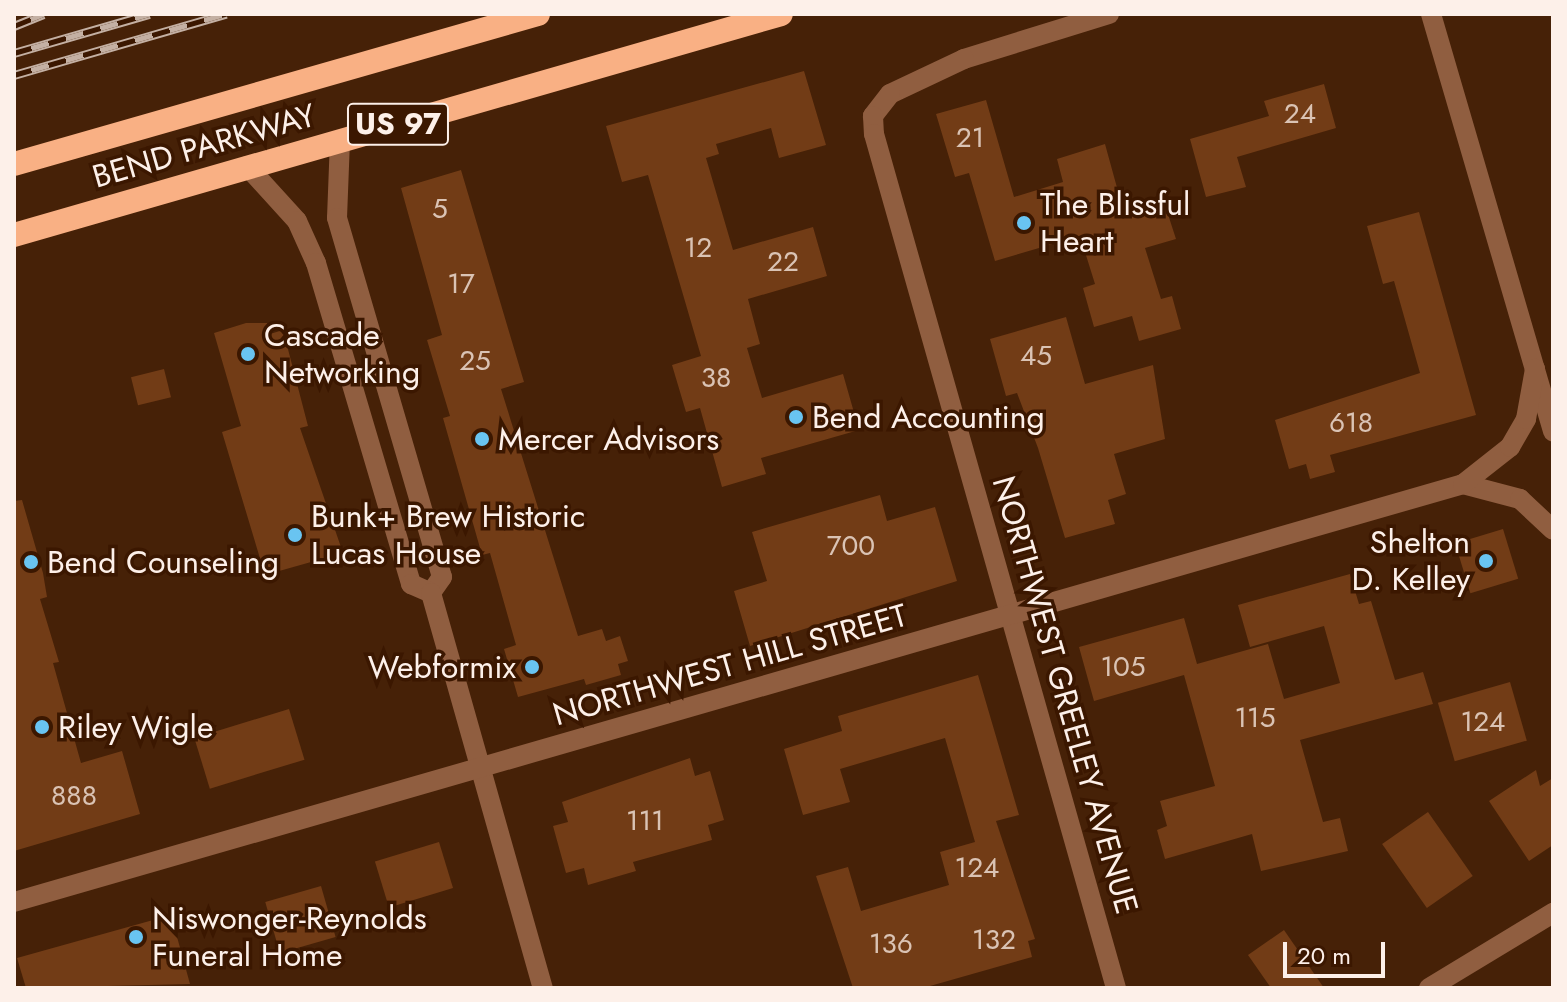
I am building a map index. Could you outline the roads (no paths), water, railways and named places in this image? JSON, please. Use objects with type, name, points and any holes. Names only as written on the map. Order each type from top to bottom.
[{"type":"highway","name":"BEND PARKWAY","points":[[14,164],[538,14]]},
{"type":"highway","name":"BEND PARKWAY","points":[[14,235],[781,14]]},
{"type":"street","name":"NORTHWEST GREELEY AVENUE","points":[[1109,14],[964,59],[890,94],[873,116],[1009,614],[1116,988]]},
{"type":"street","points":[[1431,14],[1553,432]]},
{"type":"street","points":[[340,140],[337,218],[442,577],[431,593]]},
{"type":"street","points":[[247,166],[297,221],[316,263],[411,584],[431,593],[543,988]]},
{"type":"street","points":[[1535,369],[1553,389]]},
{"type":"street","name":"NORTHWEST HILL STREET","points":[[14,902],[1463,484],[1510,447],[1526,419],[1535,369]]},
{"type":"street","points":[[1463,484],[1520,499],[1553,530]]},
{"type":"street","points":[[1429,988],[1553,913]]},
{"type":"railway","points":[[14,26],[44,14]]},
{"type":"railway","points":[[14,53],[149,14]]},
{"type":"railway","points":[[14,75],[226,14]]},
{"type":"place","name":"The Blissful Heart","points":[[1024,223]]},
{"type":"place","name":"Cascade Networking","points":[[248,354]]},
{"type":"place","name":"Bend Accounting","points":[[796,417]]},
{"type":"place","name":"Mercer Advisors","points":[[482,439]]},
{"type":"place","name":"Bunk+ Brew Historic Lucas House","points":[[295,535]]},
{"type":"place","name":"Shelton D. Kelley","points":[[1486,561]]},
{"type":"place","name":"Bend Counseling","points":[[31,562]]},
{"type":"place","name":"Webformix","points":[[532,667]]},
{"type":"place","name":"Riley Wigle","points":[[42,727]]},
{"type":"place","name":"Niswonger-Reynolds Funeral Home","points":[[136,937]]}]
